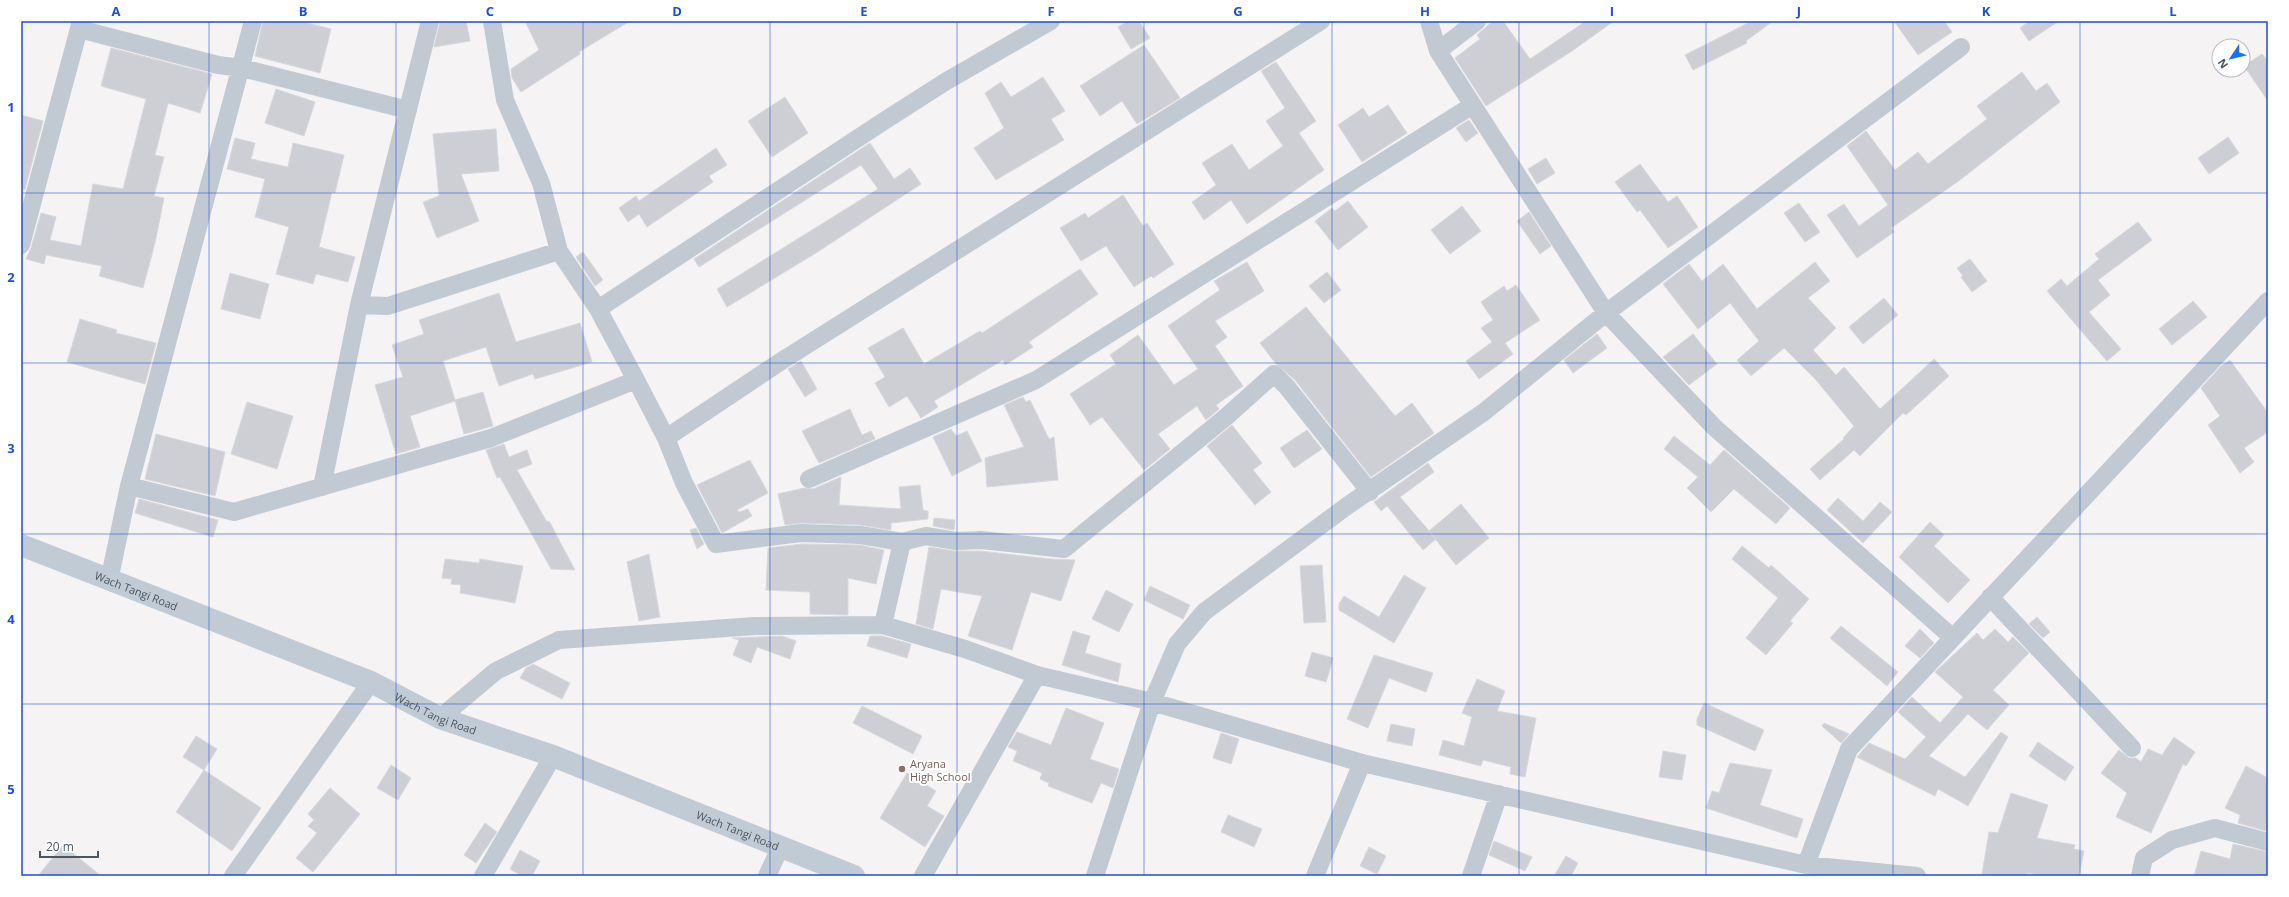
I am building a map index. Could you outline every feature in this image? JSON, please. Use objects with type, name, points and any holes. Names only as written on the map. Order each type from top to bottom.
[{"type":"main road","name":"Wach Tangi Road","points":[[21,545],[371,682],[440,718],[552,756],[780,848],[854,876]]},
{"type":"street","points":[[109,580],[129,486],[242,68],[253,21]]},
{"type":"street","points":[[322,487],[359,305],[430,21]]},
{"type":"street","points":[[598,309],[945,82],[1051,21]]},
{"type":"street","points":[[666,438],[783,360],[1321,21]]},
{"type":"street","points":[[1429,21],[1438,51],[1606,313],[1714,427],[1952,637]]},
{"type":"street","points":[[1438,51],[1477,21]]},
{"type":"street","points":[[494,22],[505,100],[541,183],[559,251],[598,309],[666,438],[684,483],[716,544],[801,533],[860,535],[902,542],[926,536],[1064,549],[1226,417],[1274,374],[1287,387],[1370,492]]},
{"type":"street","points":[[21,245],[80,25],[218,65],[242,68],[408,110]]},
{"type":"street","points":[[1095,876],[1152,702],[1177,644],[1204,612],[1484,412],[1606,313],[1961,47]]},
{"type":"street","points":[[809,479],[1036,380],[1473,106]]},
{"type":"street","points":[[359,305],[388,306],[559,251]]},
{"type":"street","points":[[1806,864],[1849,749],[1952,637],[2268,301]]},
{"type":"street","points":[[129,486],[234,512],[491,438],[636,380]]},
{"type":"street","points":[[883,625],[902,542]]},
{"type":"street","points":[[1990,597],[2132,748]]},
{"type":"street","points":[[440,718],[496,671],[559,640],[755,626],[883,625],[965,650],[1036,675],[1152,702],[1362,763],[1806,864],[1917,876]]},
{"type":"street","points":[[924,876],[1036,675]]},
{"type":"street","points":[[234,876],[371,682]]},
{"type":"street","points":[[483,876],[552,756]]},
{"type":"street","points":[[1315,876],[1362,763]]},
{"type":"street","points":[[1471,876],[1499,794]]},
{"type":"street","points":[[2140,876],[2144,858],[2172,840],[2215,828],[2268,842]]},
{"type":"street","points":[[767,876],[780,848]]},
{"type":"building","points":[[263,21],[299,21],[331,29],[320,73],[255,56]]},
{"type":"building","points":[[466,21],[470,41],[434,47],[440,22]]},
{"type":"building","points":[[525,21],[630,21],[579,52],[580,54],[521,92],[512,78],[511,69],[539,50]]},
{"type":"building","points":[[1128,21],[1139,21],[1150,38],[1131,49],[1118,27]]},
{"type":"building","points":[[1493,21],[1503,21],[1530,59],[1586,21],[1614,21],[1572,51],[1486,106],[1455,58],[1480,39],[1477,35]]},
{"type":"building","points":[[1752,21],[1773,21],[1746,41],[1747,43],[1693,70],[1685,55]]},
{"type":"building","points":[[1894,21],[1944,21],[1952,32],[1918,55]]},
{"type":"building","points":[[2030,21],[2059,21],[2029,41],[2020,28]]},
{"type":"building","points":[[1144,45],[1180,98],[1137,124],[1122,101],[1100,116],[1080,86]]},
{"type":"building","points":[[111,48],[212,74],[200,113],[168,103],[155,155],[164,157],[154,196],[164,198],[155,243],[143,288],[99,276],[102,266],[46,255],[44,264],[26,259],[31,248],[41,213],[56,217],[50,240],[81,246],[93,184],[123,189],[146,99],[101,86]]},
{"type":"building","points":[[2262,54],[2268,61],[2268,101],[2251,76],[2251,61]]},
{"type":"building","points":[[1276,62],[1316,121],[1299,133],[1324,170],[1247,224],[1231,200],[1204,220],[1192,202],[1216,185],[1202,163],[1232,144],[1249,170],[1283,146],[1266,121],[1285,108],[1261,71]]},
{"type":"building","points":[[2022,72],[2036,91],[2047,83],[2060,102],[1960,180],[1891,228],[1894,232],[1857,258],[1827,215],[1844,204],[1859,226],[1888,205],[1847,146],[1866,131],[1895,170],[1918,152],[1928,164],[1987,119],[1977,106]]},
{"type":"building","points":[[1043,77],[1065,111],[1051,119],[1064,140],[996,180],[974,148],[1004,128],[985,93],[1001,82],[1011,97]]},
{"type":"building","points":[[276,89],[315,102],[304,136],[265,123]]},
{"type":"building","points":[[785,97],[808,133],[772,157],[748,121]]},
{"type":"building","points":[[1388,105],[1407,133],[1362,162],[1338,125],[1363,108],[1369,117]]},
{"type":"building","points":[[21,115],[43,121],[25,189],[21,189]]},
{"type":"building","points":[[1469,120],[1478,133],[1466,142],[1456,128]]},
{"type":"building","points":[[496,129],[499,171],[461,174],[479,221],[437,238],[423,202],[439,196],[433,134]]},
{"type":"building","points":[[2228,137],[2239,153],[2209,174],[2198,158]]},
{"type":"building","points":[[235,138],[255,143],[251,159],[288,167],[293,143],[344,155],[335,193],[332,192],[319,247],[355,257],[348,282],[316,274],[313,284],[276,274],[289,227],[255,217],[265,179],[227,169]]},
{"type":"building","points":[[870,143],[894,179],[910,168],[921,184],[816,253],[727,307],[717,289],[878,189],[861,165],[699,267],[694,259]]},
{"type":"building","points":[[716,148],[727,165],[709,176],[713,182],[647,227],[639,214],[628,222],[619,208],[636,196],[639,201]]},
{"type":"building","points":[[1546,158],[1555,173],[1537,184],[1528,169]]},
{"type":"building","points":[[1640,164],[1668,202],[1677,196],[1698,227],[1668,248],[1640,210],[1637,212],[1615,182]]},
{"type":"building","points":[[1123,195],[1143,226],[1147,223],[1174,264],[1153,278],[1151,276],[1134,287],[1106,246],[1081,261],[1060,228],[1085,213],[1088,218]]},
{"type":"building","points":[[1348,201],[1368,227],[1338,250],[1315,221],[1332,208],[1335,211]]},
{"type":"building","points":[[1799,203],[1820,232],[1805,242],[1784,213]]},
{"type":"building","points":[[1462,206],[1481,231],[1450,254],[1431,230]]},
{"type":"building","points":[[1529,212],[1551,246],[1540,254],[1517,221]]},
{"type":"building","points":[[2138,222],[2152,240],[2098,280],[2110,295],[2089,312],[2121,349],[2107,361],[2047,291],[2061,279],[2067,286],[2099,259],[2095,254]]},
{"type":"building","points":[[583,252],[603,280],[595,286],[576,257]]},
{"type":"building","points":[[1970,259],[1987,281],[1972,292],[1961,277],[1963,276],[1957,268]]},
{"type":"building","points":[[1247,262],[1264,291],[1215,321],[1227,337],[1215,346],[1243,386],[1216,405],[1219,409],[1206,420],[1197,406],[1158,434],[1170,449],[1144,470],[1102,417],[1090,425],[1070,394],[1116,364],[1110,355],[1138,335],[1174,385],[1198,369],[1168,326],[1220,290],[1214,281]]},
{"type":"building","points":[[1815,262],[1830,281],[1808,298],[1836,328],[1813,350],[1836,375],[1844,367],[1880,409],[1934,359],[1949,376],[1906,415],[1903,413],[1860,456],[1854,450],[1820,480],[1810,469],[1844,439],[1843,438],[1854,426],[1816,380],[1784,348],[1751,376],[1737,360],[1759,341],[1730,303],[1698,329],[1663,284],[1689,264],[1702,281],[1723,264],[1757,309]]},
{"type":"building","points":[[1080,269],[1098,294],[1029,342],[1033,347],[1005,365],[1003,360],[934,401],[938,407],[921,418],[907,396],[889,407],[875,383],[885,377],[868,348],[903,328],[924,364],[980,331],[982,333]]},
{"type":"building","points":[[1327,272],[1341,290],[1324,303],[1309,286]]},
{"type":"building","points":[[230,273],[269,284],[260,319],[221,309]]},
{"type":"building","points":[[1516,285],[1540,320],[1505,343],[1513,354],[1479,379],[1466,361],[1492,342],[1481,328],[1493,320],[1481,302],[1504,286],[1507,291]]},
{"type":"building","points":[[499,293],[516,342],[580,323],[592,362],[535,379],[533,374],[499,386],[486,347],[443,361],[455,400],[483,392],[493,426],[464,434],[455,401],[410,416],[420,447],[396,454],[375,385],[403,377],[392,345],[424,334],[419,320]]},
{"type":"building","points":[[1884,298],[1898,315],[1863,344],[1849,327]]},
{"type":"building","points":[[2193,301],[2207,317],[2172,345],[2159,329]]},
{"type":"building","points":[[1306,307],[1395,416],[1412,403],[1434,433],[1371,477],[1295,380],[1276,364],[1260,343]]},
{"type":"building","points":[[80,319],[117,330],[116,333],[156,343],[145,384],[67,362]]},
{"type":"building","points":[[1597,334],[1607,348],[1573,373],[1564,360]]},
{"type":"building","points":[[1693,334],[1717,364],[1689,385],[1663,357]]},
{"type":"building","points":[[2230,360],[2268,413],[2268,432],[2244,448],[2254,462],[2240,473],[2208,425],[2220,416],[2201,388],[2221,366]]},
{"type":"building","points":[[801,361],[817,389],[805,397],[788,369]]},
{"type":"building","points":[[1023,397],[1026,402],[1030,400],[1049,439],[1054,437],[1058,480],[987,487],[985,458],[1024,447],[1004,405]]},
{"type":"building","points":[[247,402],[293,416],[277,469],[231,454]]},
{"type":"building","points":[[850,409],[862,435],[871,431],[875,439],[819,463],[802,431]]},
{"type":"building","points":[[1232,425],[1262,463],[1253,470],[1271,492],[1255,505],[1207,446]]},
{"type":"building","points":[[951,429],[956,436],[967,431],[982,461],[952,476],[933,437]]},
{"type":"building","points":[[1307,430],[1322,449],[1294,468],[1280,448]]},
{"type":"building","points":[[156,434],[225,452],[215,496],[145,479]]},
{"type":"building","points":[[1674,436],[1710,465],[1724,450],[1790,508],[1776,524],[1734,489],[1711,512],[1687,488],[1698,477],[1664,449]]},
{"type":"building","points":[[504,444],[509,457],[527,450],[532,464],[517,470],[547,522],[549,521],[575,570],[551,569],[500,477],[497,478],[486,450]]},
{"type":"building","points":[[750,460],[768,493],[737,510],[739,512],[748,509],[752,516],[722,533],[697,485]]},
{"type":"building","points":[[1428,463],[1434,472],[1400,497],[1436,539],[1423,550],[1387,506],[1381,511],[1374,502]]},
{"type":"building","points":[[841,477],[839,505],[901,509],[899,487],[920,485],[923,510],[928,511],[928,519],[891,523],[891,530],[860,525],[801,523],[785,525],[778,494],[804,488],[813,489]]},
{"type":"building","points":[[1838,498],[1863,521],[1880,502],[1892,512],[1863,543],[1827,510]]},
{"type":"building","points":[[139,499],[218,520],[213,537],[135,513]]},
{"type":"building","points":[[1461,504],[1489,538],[1456,565],[1429,531]]},
{"type":"building","points":[[934,518],[955,520],[954,530],[933,526]]},
{"type":"building","points":[[1930,522],[1944,535],[1934,546],[1970,580],[1948,603],[1899,557]]},
{"type":"building","points":[[696,528],[704,544],[697,549],[690,530]]},
{"type":"building","points":[[802,544],[859,545],[884,550],[876,584],[848,578],[848,615],[810,614],[810,592],[766,590],[768,548]]},
{"type":"building","points":[[1742,546],[1769,568],[1771,565],[1809,599],[1790,621],[1793,623],[1766,655],[1746,638],[1778,598],[1732,559]]},
{"type":"building","points":[[929,547],[954,551],[981,551],[1050,559],[1075,560],[1061,601],[1031,592],[1012,650],[968,636],[982,596],[941,589],[933,629],[916,624]]},
{"type":"building","points":[[649,554],[660,617],[639,621],[627,562]]},
{"type":"building","points":[[445,559],[479,563],[480,559],[523,566],[515,603],[460,593],[461,585],[451,584],[452,579],[442,578]]},
{"type":"building","points":[[1322,565],[1326,622],[1304,623],[1300,566]]},
{"type":"building","points":[[1404,575],[1426,588],[1394,643],[1339,610],[1339,604],[1344,596],[1379,617]]},
{"type":"building","points":[[1150,586],[1190,605],[1183,619],[1144,600]]},
{"type":"building","points":[[1106,590],[1133,604],[1119,632],[1092,619]]},
{"type":"building","points":[[2037,617],[2050,632],[2043,638],[2029,624]]},
{"type":"building","points":[[1841,626],[1898,672],[1887,686],[1830,638]]},
{"type":"building","points":[[1920,629],[1934,643],[1920,658],[1905,646]]},
{"type":"building","points":[[1995,629],[2008,642],[2013,637],[2029,653],[1993,690],[2009,705],[1987,730],[1968,714],[1929,756],[1965,777],[2001,732],[2008,737],[1968,806],[1938,789],[1935,796],[1857,757],[1869,743],[1905,759],[1926,737],[1898,712],[1912,697],[1940,723],[1963,697],[1935,672],[1977,633],[1983,640]]},
{"type":"building","points":[[1073,631],[1090,636],[1085,653],[1121,664],[1118,682],[1062,665]]},
{"type":"building","points":[[782,636],[796,641],[790,659],[757,647],[751,663],[733,655],[739,640],[732,638]]},
{"type":"building","points":[[870,636],[882,636],[911,644],[907,658],[867,646]]},
{"type":"building","points":[[1312,652],[1333,658],[1326,682],[1305,676]]},
{"type":"building","points":[[1374,655],[1433,673],[1426,692],[1389,678],[1368,728],[1347,719]]},
{"type":"building","points":[[533,664],[570,683],[562,699],[520,678],[526,668]]},
{"type":"building","points":[[1477,679],[1505,691],[1497,711],[1536,718],[1525,777],[1510,774],[1511,767],[1483,760],[1481,766],[1439,755],[1443,740],[1464,746],[1472,717],[1462,713]]},
{"type":"building","points":[[1704,703],[1764,730],[1755,751],[1697,725],[1697,719]]},
{"type":"building","points":[[862,706],[922,736],[913,754],[853,723]]},
{"type":"building","points":[[1066,708],[1104,723],[1090,759],[1119,769],[1113,788],[1101,783],[1092,803],[1048,786],[1049,783],[1040,779],[1042,773],[1013,761],[1017,751],[1008,747],[1017,732],[1051,745]]},
{"type":"building","points":[[1824,723],[1849,734],[1841,743],[1822,726]]},
{"type":"building","points":[[1391,724],[1415,729],[1412,746],[1387,741]]},
{"type":"building","points":[[1221,733],[1239,739],[1231,764],[1213,758]]},
{"type":"building","points":[[196,736],[217,749],[204,770],[183,757]]},
{"type":"building","points":[[2174,737],[2195,752],[2186,766],[2183,764],[2151,833],[2116,817],[2127,793],[2101,773],[2119,750],[2129,758],[2136,758],[2141,762],[2148,749],[2162,755]]},
{"type":"building","points":[[2038,742],[2074,767],[2065,781],[2029,756]]},
{"type":"building","points":[[1663,751],[1686,755],[1682,780],[1659,777]]},
{"type":"building","points":[[1730,763],[1772,770],[1760,805],[1803,819],[1797,838],[1706,808],[1712,791],[1719,793]]},
{"type":"building","points":[[391,765],[411,778],[398,800],[377,788]]},
{"type":"building","points":[[2246,766],[2268,778],[2268,826],[2266,831],[2238,823],[2240,815],[2225,808]]},
{"type":"building","points":[[204,770],[261,808],[232,851],[176,812]]},
{"type":"building","points":[[907,773],[936,791],[927,806],[944,816],[925,847],[880,818]]},
{"type":"building","points":[[330,788],[360,814],[313,872],[296,858],[317,833],[308,826],[314,820],[308,814]]},
{"type":"building","points":[[2011,793],[2048,805],[2037,838],[2075,845],[2074,849],[2084,851],[2079,876],[2046,876],[2027,873],[2026,876],[1996,876],[1982,874],[1989,832],[1998,833]]},
{"type":"building","points":[[1228,815],[1262,829],[1254,847],[1221,832]]},
{"type":"building","points":[[485,823],[497,832],[476,863],[464,855]]},
{"type":"building","points":[[1494,841],[1532,857],[1525,871],[1489,855]]},
{"type":"building","points":[[2233,844],[2268,852],[2268,876],[2194,876],[2201,851],[2230,859]]},
{"type":"building","points":[[63,845],[101,876],[38,876]]},
{"type":"building","points":[[1369,847],[1386,856],[1377,874],[1360,866]]},
{"type":"building","points":[[520,850],[540,861],[532,876],[522,876],[510,869]]},
{"type":"building","points":[[1566,856],[1578,863],[1571,876],[1554,876]]},
{"type":"place","name":"Aryana High School","points":[[902,769]]}]
